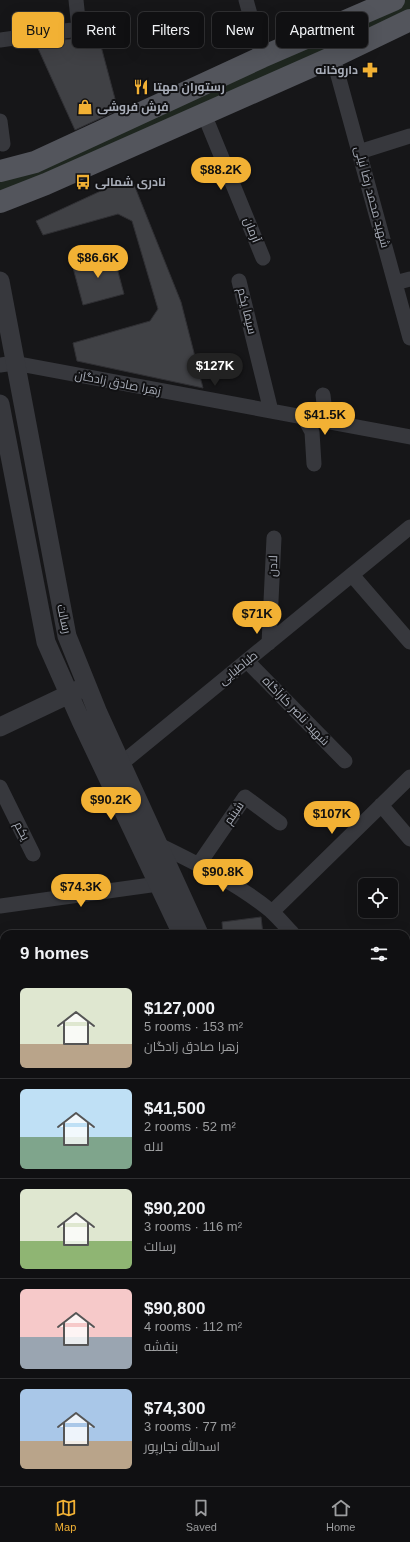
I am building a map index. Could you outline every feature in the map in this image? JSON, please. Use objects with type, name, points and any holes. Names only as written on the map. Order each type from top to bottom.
[{"type":"main road","points":[[0,171],[35,162],[262,57],[366,6],[394,0]]},
{"type":"main road","points":[[2,205],[410,20]]},
{"type":"street","points":[[0,40],[79,29],[76,0]]},
{"type":"street","points":[[246,0],[262,57]]},
{"type":"street","name":"شهید محمد رضا نیلی","points":[[333,56],[410,338]]},
{"type":"street","name":"آرمان","points":[[204,114],[263,258]]},
{"type":"street","points":[[0,121],[3,144]]},
{"type":"street","points":[[359,152],[410,136]]},
{"type":"street","points":[[395,283],[410,279]]},
{"type":"street","name":"رسالت","points":[[0,281],[7,364],[67,636],[86,686],[197,930]]},
{"type":"street","name":"سیما یکم","points":[[239,281],[272,411]]},
{"type":"street","name":"زهرا صادق زادگان","points":[[7,364],[410,437]]},
{"type":"street","points":[[323,395],[326,421]]},
{"type":"street","name":"رسالت","points":[[0,404],[46,642],[180,930]]},
{"type":"street","points":[[304,417],[312,432],[314,464]]},
{"type":"street","name":"طباطبایی","points":[[122,763],[410,527]]},
{"type":"street","name":"لادن","points":[[269,642],[274,538]]},
{"type":"street","points":[[352,575],[410,642]]},
{"type":"street","name":"شهید ناصر کارآگاه","points":[[247,661],[345,761]]},
{"type":"street","points":[[0,727],[86,686]]},
{"type":"street","points":[[272,912],[410,777]]},
{"type":"street","name":"یکم","points":[[0,788],[33,854]]},
{"type":"street","name":"شبنم","points":[[199,864],[245,797],[280,823]]},
{"type":"street","points":[[381,805],[410,839]]},
{"type":"street","points":[[159,845],[199,864],[231,883],[272,912],[288,930]]},
{"type":"street","points":[[0,906],[158,884]]},
{"type":"shaded area","points":[[394,0],[410,0],[410,20],[368,39],[368,12],[366,12]]},
{"type":"shaded area","points":[[283,48],[347,48],[0,202],[0,171]]},
{"type":"building","points":[[72,39],[72,48],[101,48],[118,110],[75,130],[38,48],[64,48],[64,40]]},
{"type":"building","points":[[131,177],[181,302],[203,388],[77,361],[73,343],[150,321],[158,309],[132,221],[118,214],[43,235],[36,221]]},
{"type":"building","points":[[113,253],[124,294],[83,305],[72,264]]},
{"type":"building","points":[[261,917],[263,930],[223,930],[222,922]]},
{"type":"place","name":"داروخانه","points":[[370,70]]},
{"type":"place","name":"رستوران مهتا","points":[[141,87]]},
{"type":"place","name":"فرش فروشی","points":[[85,107]]},
{"type":"place","name":"نادری شمالی","points":[[83,182]]}]
